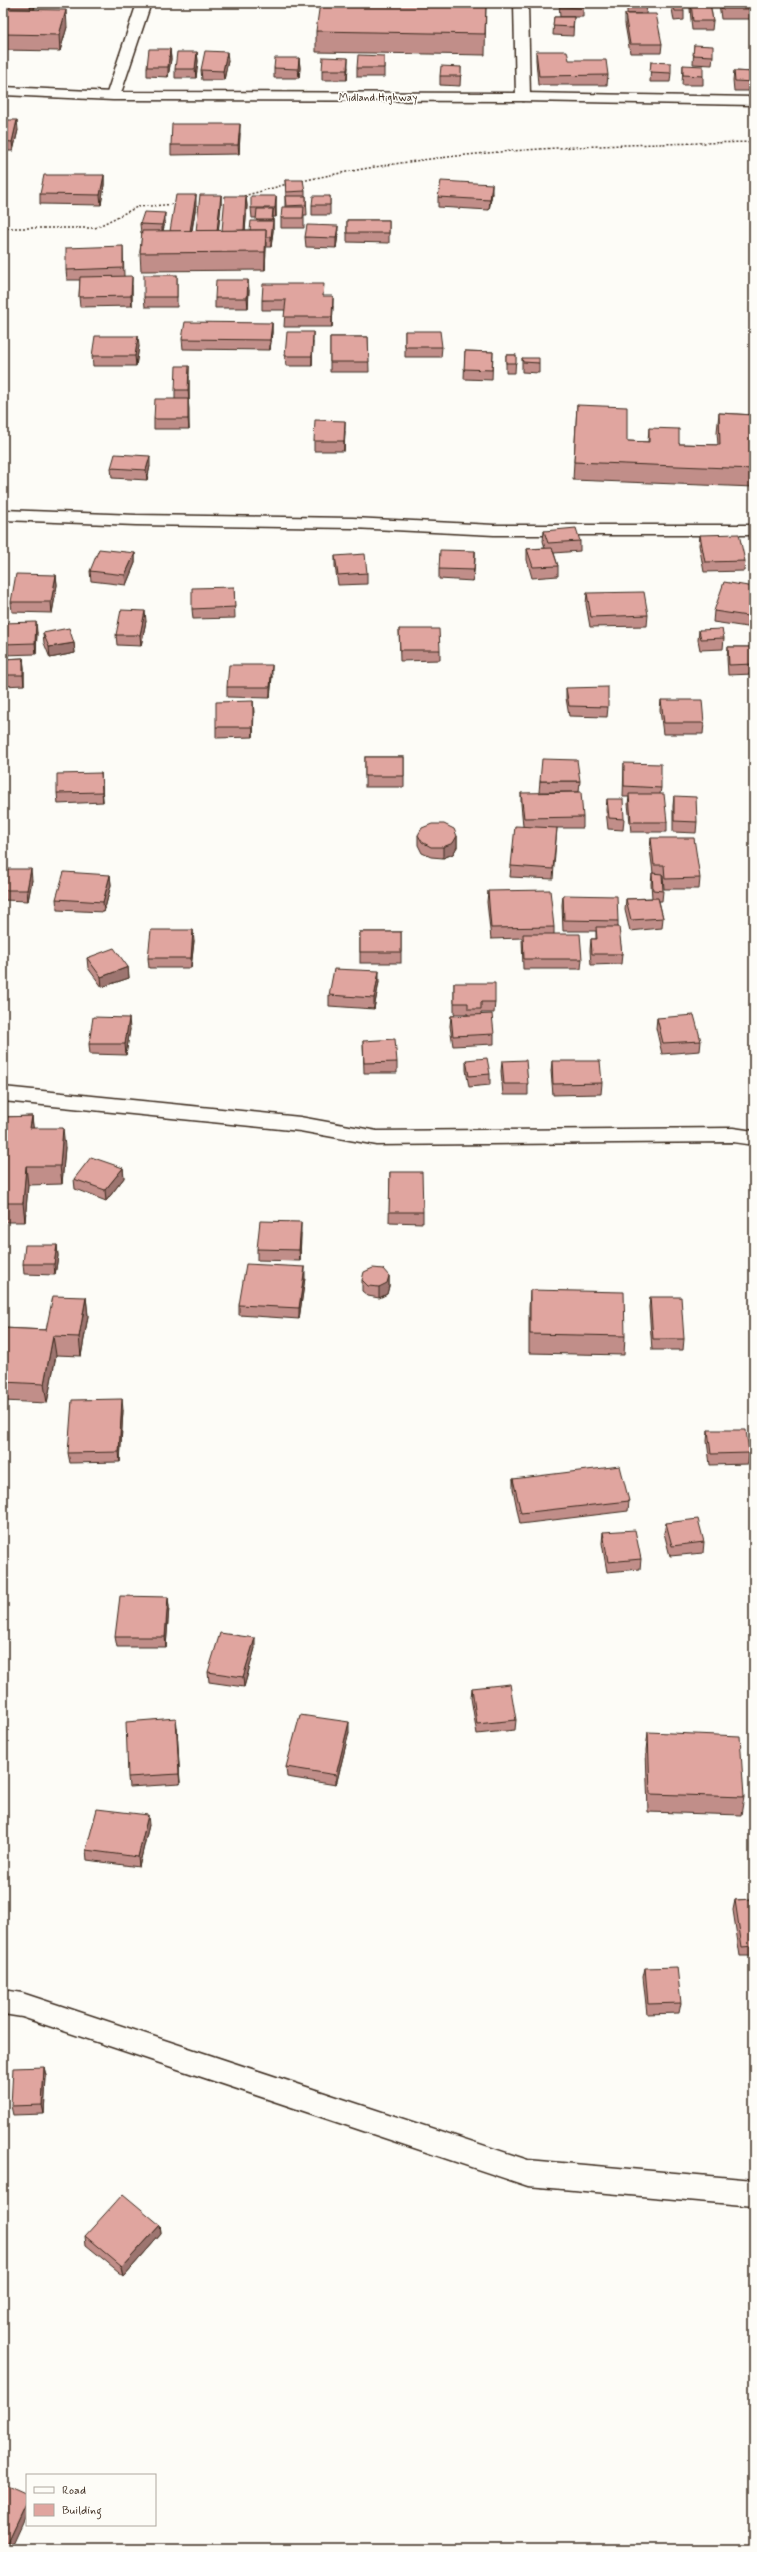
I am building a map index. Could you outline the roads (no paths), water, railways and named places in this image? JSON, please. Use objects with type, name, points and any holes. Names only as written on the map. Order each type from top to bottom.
[{"type":"street","points":[[113,96],[144,3]]},
{"type":"street","points":[[521,3],[523,97]]},
{"type":"street","name":"Midland Highway","points":[[3,91],[113,96],[523,97],[754,101]]},
{"type":"street","points":[[3,515],[136,520],[353,524],[494,530],[754,530]]},
{"type":"street","points":[[3,1094],[300,1124],[377,1138],[733,1135],[754,1138]]},
{"type":"street","points":[[3,2002],[22,2005],[528,2173],[754,2193]]}]
